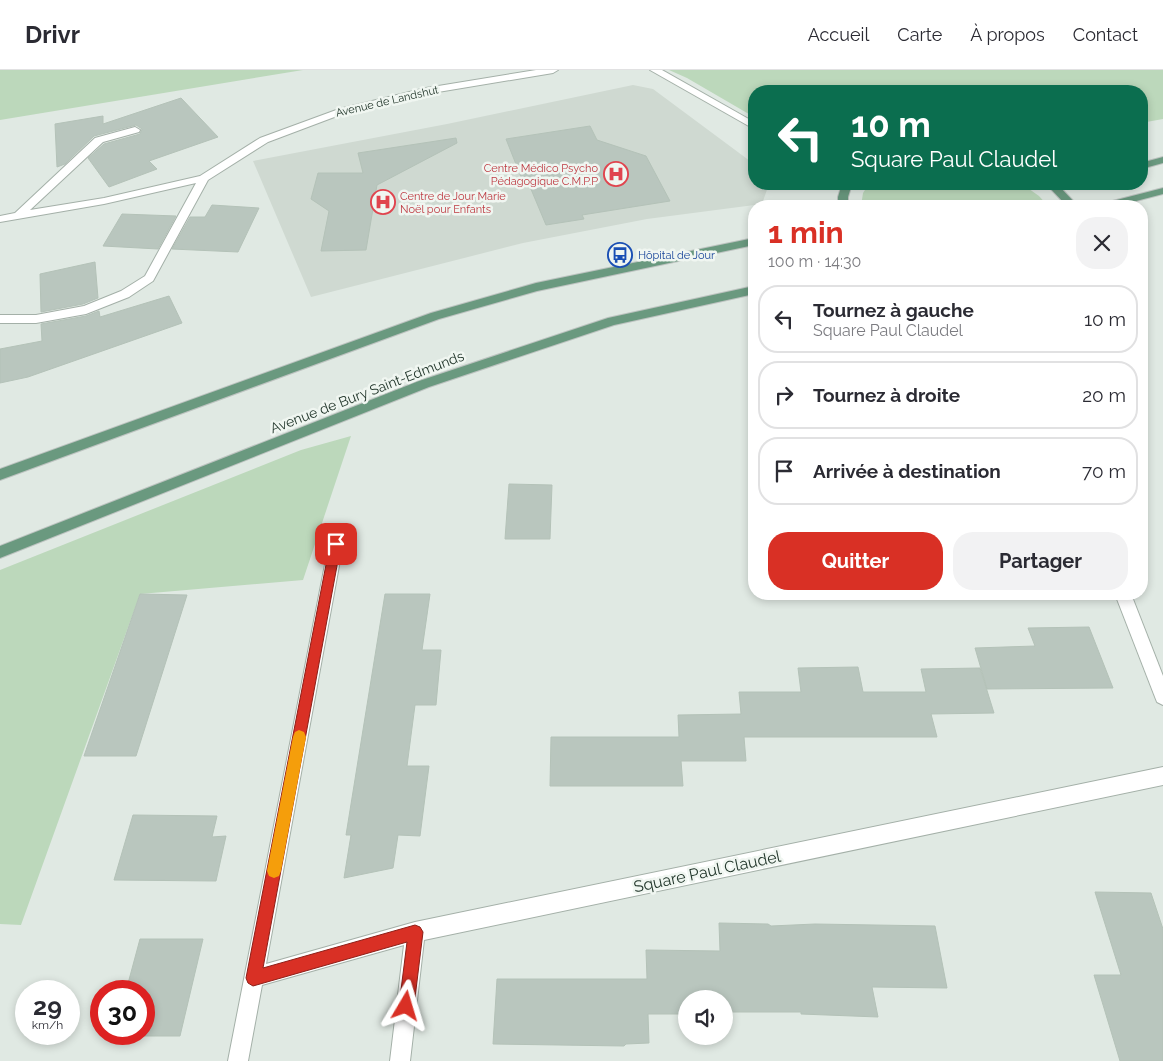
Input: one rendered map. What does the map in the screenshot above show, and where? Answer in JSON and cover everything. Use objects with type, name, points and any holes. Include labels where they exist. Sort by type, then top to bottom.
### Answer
[{"type":"main road","points":[[1148,164],[1163,160]]},
{"type":"main road","points":[[1056,190],[1067,200]]},
{"type":"main road","points":[[1128,200],[1163,191]]},
{"type":"main road","points":[[0,474],[435,316],[536,287],[748,242]]},
{"type":"main road","name":"Avenue de Bury Saint-Edmunds","points":[[0,552],[212,470],[424,384],[612,321],[748,291]]},
{"type":"street","name":"Avenue de Landshut","points":[[0,219],[20,214],[104,201],[204,178],[264,140],[342,110],[426,91],[553,70]]},
{"type":"street","points":[[657,70],[748,123]]},
{"type":"street","points":[[20,214],[99,140],[135,130]]},
{"type":"street","points":[[0,319],[36,319],[86,310],[125,294],[149,278],[204,178]]},
{"type":"street","points":[[238,1061],[336,544]]},
{"type":"street","points":[[1125,600],[1163,697]]},
{"type":"street","name":"Square Paul Claudel","points":[[253,978],[415,932],[1163,776]]},
{"type":"street","points":[[400,1061],[415,932]]},
{"type":"shaded area","points":[[633,85],[653,89],[748,160],[748,190],[767,190],[763,200],[748,200],[748,206],[647,219],[523,243],[311,297],[253,161],[447,124]]},
{"type":"green space","points":[[0,70],[303,70],[0,120]]},
{"type":"green space","points":[[669,70],[1163,70],[1163,119],[1148,122],[1148,85],[748,85],[748,114],[687,78]]},
{"type":"green space","points":[[865,190],[1030,190],[1043,200],[862,200]]},
{"type":"green space","points":[[351,436],[303,580],[140,594],[21,925],[0,924],[0,570],[301,450]]},
{"type":"building","points":[[181,98],[218,137],[149,161],[157,169],[109,187],[88,158],[104,144],[140,134],[142,129],[136,125],[94,136],[65,164],[57,167],[55,124],[103,116],[103,124]]},
{"type":"building","points":[[590,126],[597,140],[646,156],[670,201],[582,215],[584,219],[546,225],[528,182],[523,182],[506,139]]},
{"type":"building","points":[[456,138],[457,143],[377,185],[366,250],[321,251],[329,211],[311,199],[318,173],[363,173],[358,153]]},
{"type":"building","points":[[212,205],[259,208],[238,252],[172,249],[190,217],[205,217]]},
{"type":"building","points":[[122,214],[176,216],[158,249],[103,246]]},
{"type":"building","points":[[95,262],[98,298],[83,304],[41,312],[40,274]]},
{"type":"building","points":[[169,296],[182,323],[28,377],[0,383],[0,349],[42,341],[41,324],[86,316],[99,311],[100,317]]},
{"type":"building","points":[[509,484],[552,485],[550,539],[505,539]]},
{"type":"building","points":[[140,594],[187,595],[136,756],[84,756]]},
{"type":"building","points":[[385,594],[430,594],[422,650],[441,650],[436,705],[415,705],[407,766],[429,766],[420,836],[398,835],[393,868],[344,878],[351,835],[346,835]]},
{"type":"building","points":[[1089,627],[1113,688],[987,689],[975,648],[1035,646],[1028,628]]},
{"type":"building","points":[[858,667],[863,692],[926,692],[921,669],[980,668],[994,713],[931,714],[937,737],[744,737],[746,761],[681,761],[683,786],[550,786],[551,737],[679,737],[678,715],[741,714],[739,692],[801,692],[798,668]]},
{"type":"building","points":[[133,815],[217,816],[212,837],[226,836],[216,881],[114,880]]},
{"type":"building","points":[[1095,892],[1151,893],[1163,929],[1163,1061],[1120,1061],[1094,975],[1121,975]]},
{"type":"building","points":[[719,923],[768,924],[771,926],[815,924],[935,926],[947,988],[872,987],[878,1017],[801,1014],[801,1012],[733,1012],[733,990],[678,990],[678,1014],[648,1014],[649,1043],[626,1044],[624,1046],[493,1044],[497,979],[647,979],[646,950],[720,951]]},
{"type":"building","points":[[140,939],[203,939],[180,1036],[155,1036],[155,980],[129,980]]},
{"type":"slow traffic","points":[[274,871],[299,737]]},
{"type":"place","name":"Centre Médico Psycho Pédagogique C.M.P.P","points":[[616,174]]},
{"type":"place","name":"Centre de Jour Marie Noël pour Enfants","points":[[383,202]]},
{"type":"place","name":"Hôpital de Jour","points":[[620,255]]},
{"type":"route","points":[[336,544],[253,978],[415,932],[406,1006]]}]
